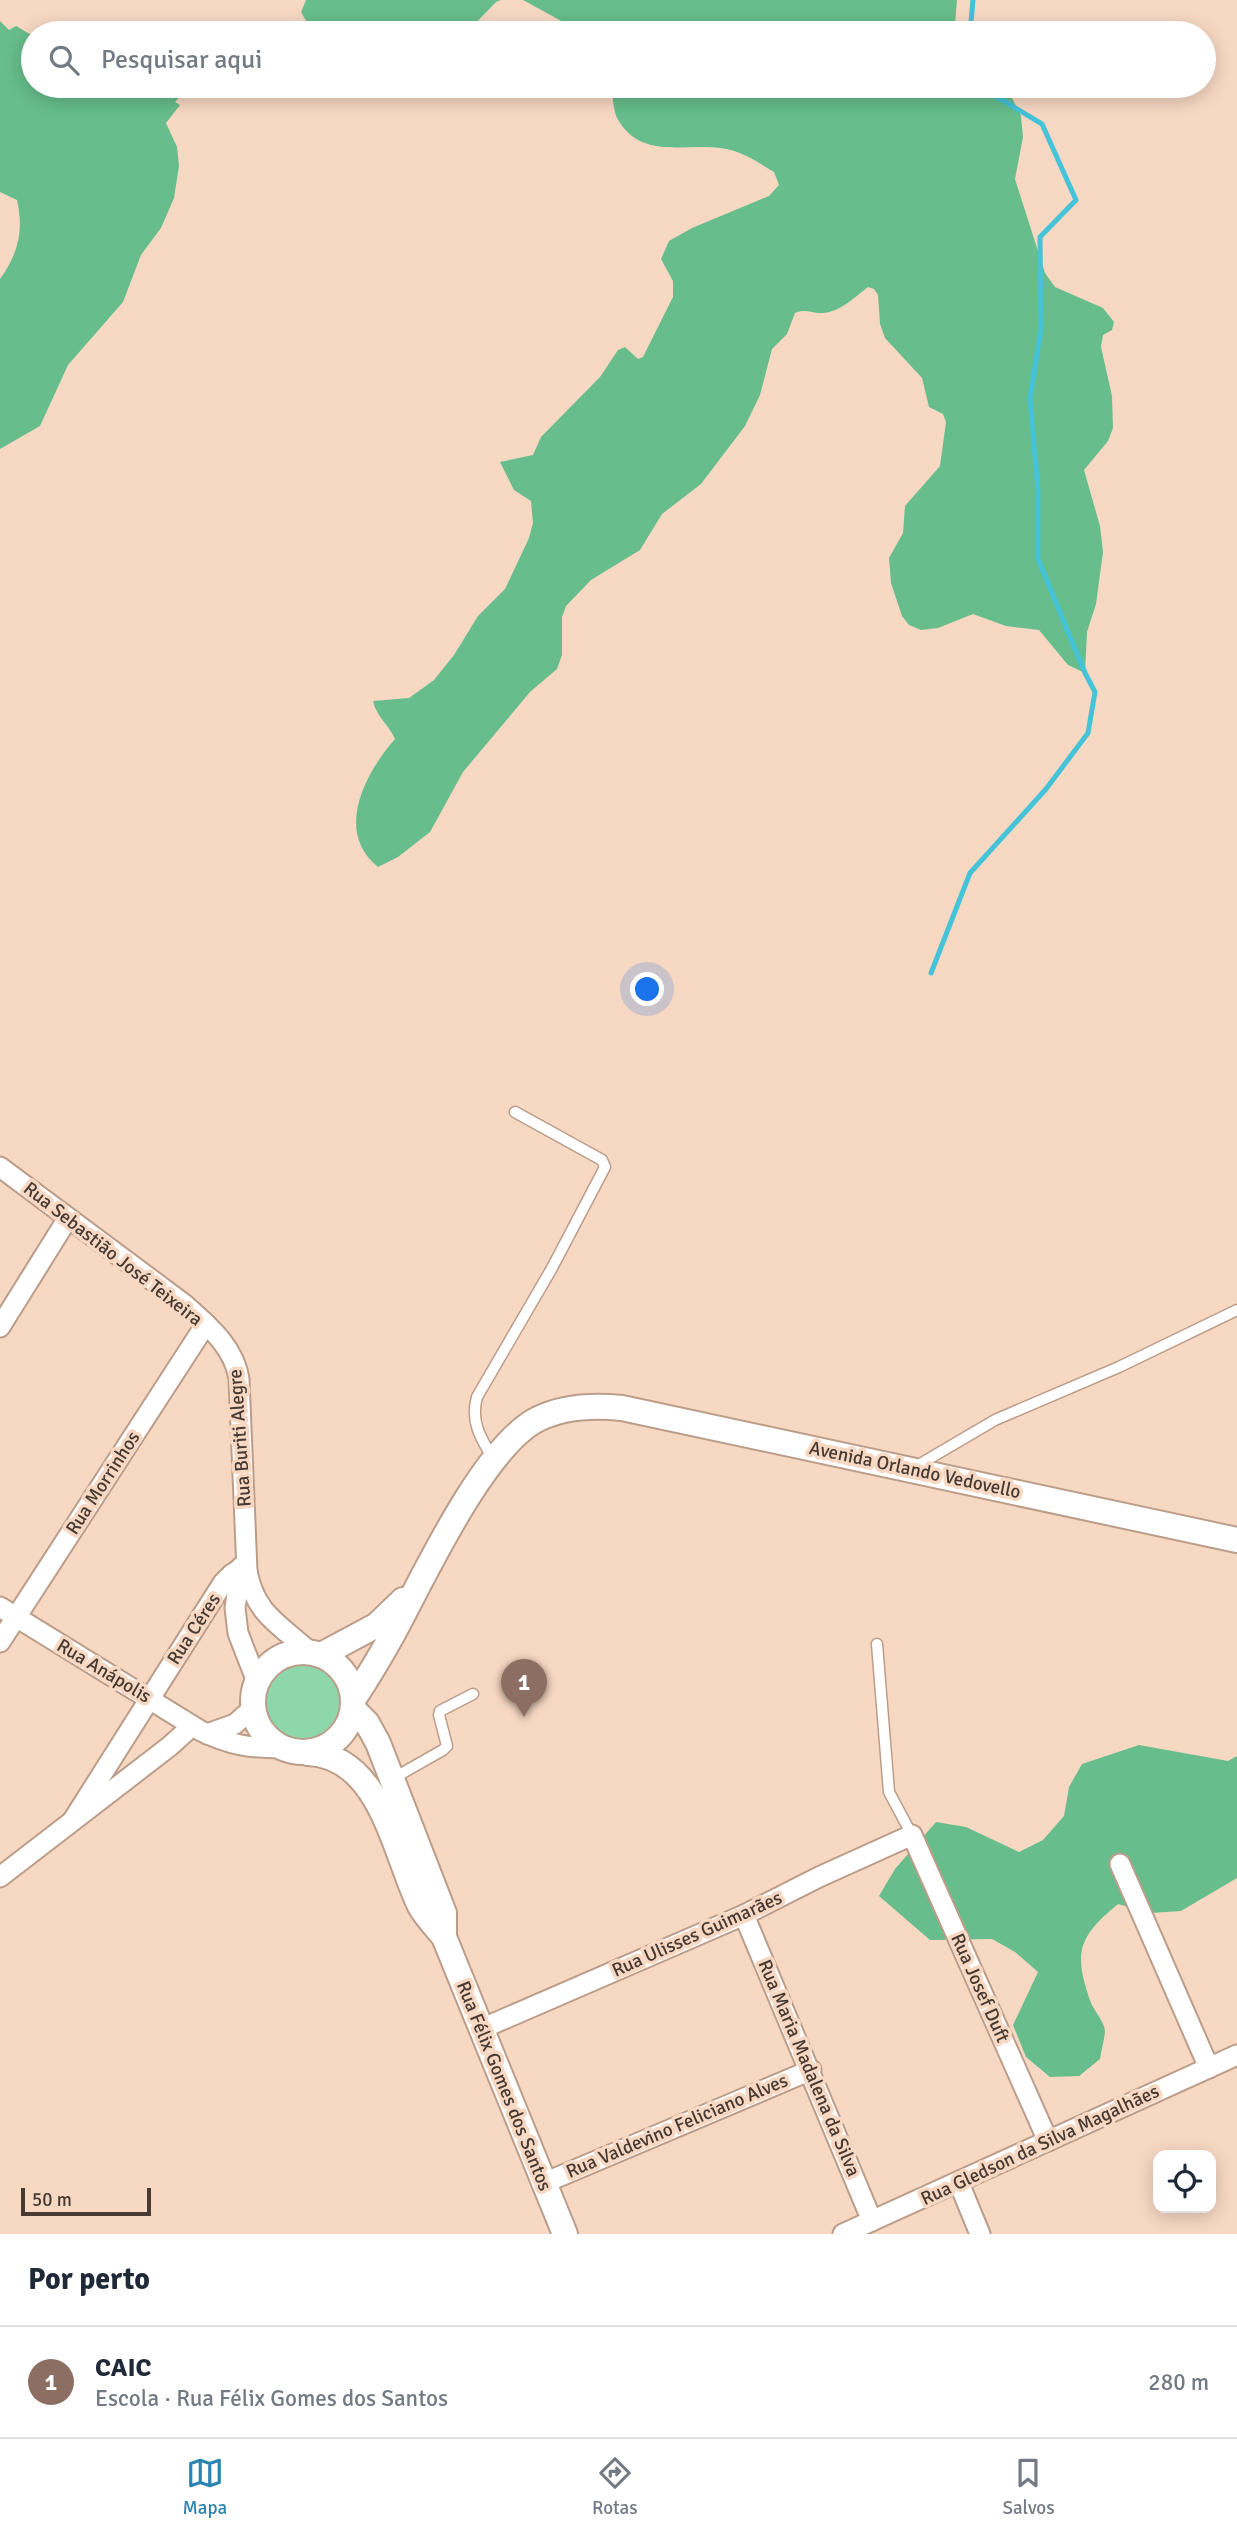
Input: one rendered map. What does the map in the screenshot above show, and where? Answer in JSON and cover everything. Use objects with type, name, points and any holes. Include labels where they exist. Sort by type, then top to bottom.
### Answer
[{"type":"street","name":"Rua Sebastião José Teixeira","points":[[0,1167],[184,1304],[224,1344]]},
{"type":"street","points":[[0,1327],[68,1218]]},
{"type":"street","name":"Rua Morrinhos","points":[[0,1642],[8,1612],[206,1325]]},
{"type":"street","name":"Rua Buriti Alegre","points":[[224,1344],[237,1366],[239,1378],[247,1535],[244,1570],[234,1608],[238,1633],[257,1682]]},
{"type":"street","name":"Avenida Orlando Vedovello","points":[[494,1460],[524,1427],[538,1419],[591,1405],[635,1411],[1237,1540]]},
{"type":"street","points":[[416,1587],[377,1625],[316,1654],[285,1655],[264,1671],[257,1682],[253,1708],[262,1731],[281,1748],[307,1752],[324,1748],[338,1739],[348,1725],[353,1704],[416,1587],[472,1491],[494,1460]]},
{"type":"street","name":"Rua Buriti Alegre","points":[[244,1570],[259,1606],[271,1620],[316,1654]]},
{"type":"street","name":"Rua Céres","points":[[73,1820],[223,1583],[232,1574],[244,1570]]},
{"type":"street","name":"Rua Anápolis","points":[[8,1612],[200,1730],[244,1747],[281,1748]]},
{"type":"street","points":[[316,1654],[334,1662],[344,1673],[351,1685],[353,1704]]},
{"type":"street","name":"Rua Félix Gomes dos Santos","points":[[353,1704],[367,1723],[392,1779],[443,1913],[443,1937]]},
{"type":"street","points":[[0,1877],[170,1746],[200,1730],[235,1724],[253,1708]]},
{"type":"street","name":"Rua Félix Gomes dos Santos","points":[[307,1752],[322,1753],[335,1759],[357,1774],[372,1791],[422,1909],[443,1937],[565,2234]]},
{"type":"street","name":"Rua Ulisses Guimarães","points":[[481,2029],[744,1914],[912,1835]]},
{"type":"street","name":"Rua Josef Duft","points":[[912,1835],[1048,2141]]},
{"type":"street","points":[[1120,1864],[1209,2067]]},
{"type":"street","name":"Rua Maria Madalena da Silva","points":[[744,1914],[872,2221]]},
{"type":"street","name":"Rua Gledson da Silva Magalhães","points":[[842,2234],[1237,2055]]},
{"type":"street","name":"Rua Valdevino Feliciano Alves","points":[[544,2183],[811,2070]]},
{"type":"street","points":[[959,2183],[980,2234]]},
{"type":"lane","points":[[494,1460],[475,1425],[473,1411],[477,1397],[552,1268],[605,1167],[603,1160],[515,1112]]},
{"type":"lane","points":[[911,1469],[995,1420],[1119,1367],[1237,1310]]},
{"type":"lane","points":[[877,1644],[888,1792],[912,1835]]},
{"type":"lane","points":[[392,1779],[447,1746],[440,1711],[473,1693]]},
{"type":"green space","points":[[306,0],[501,0],[478,21],[306,21],[301,12]]},
{"type":"green space","points":[[523,0],[957,0],[955,21],[561,21]]},
{"type":"green space","points":[[0,21],[9,30],[16,26],[21,29],[21,98],[178,98],[175,102],[180,105],[166,123],[177,147],[179,166],[174,198],[161,228],[141,255],[123,302],[68,365],[40,426],[0,449],[0,279],[15,251],[20,222],[17,200],[0,192]]},
{"type":"green space","points":[[613,98],[1012,98],[1021,116],[1023,137],[1015,179],[1045,273],[1055,287],[1103,308],[1114,322],[1112,330],[1103,335],[1101,347],[1112,396],[1113,428],[1108,441],[1084,470],[1100,526],[1103,552],[1096,604],[1087,632],[1085,673],[1068,665],[1039,630],[1006,626],[973,614],[938,628],[921,630],[909,625],[902,616],[891,583],[889,558],[903,533],[905,506],[940,466],[946,422],[943,414],[929,407],[922,378],[885,338],[880,324],[878,295],[874,289],[868,287],[835,310],[795,313],[787,334],[772,349],[760,395],[745,426],[701,484],[662,514],[640,550],[591,580],[566,606],[562,617],[562,655],[557,669],[530,692],[463,772],[430,832],[398,857],[378,867],[365,853],[358,837],[356,820],[365,785],[395,739],[373,701],[409,698],[434,680],[454,655],[478,616],[505,589],[529,538],[533,523],[531,501],[514,490],[500,462],[533,455],[541,437],[600,377],[618,350],[625,347],[638,359],[643,357],[673,297],[673,281],[661,259],[669,241],[692,228],[769,196],[779,185],[774,172],[735,151],[706,147],[663,147],[638,140],[617,118]]},
{"type":"green space","points":[[303,1659],[319,1663],[333,1672],[342,1686],[346,1702],[342,1718],[333,1732],[319,1741],[303,1745],[287,1741],[273,1732],[264,1718],[260,1702],[264,1686],[273,1672],[287,1663]]},
{"type":"green space","points":[[1139,1745],[1228,1761],[1237,1756],[1237,1878],[1181,1911],[1151,1913],[1118,1904],[1094,1926],[1087,1937],[1081,1958],[1085,1986],[1105,2029],[1100,2059],[1079,2076],[1050,2077],[1026,2057],[1013,2025],[1038,1972],[1015,1952],[992,1939],[930,1940],[879,1896],[895,1869],[936,1822],[966,1827],[1019,1852],[1043,1840],[1064,1816],[1069,1787],[1082,1764]]},
{"type":"waterway","points":[[971,21],[973,0]]},
{"type":"waterway","points":[[931,973],[970,873],[1046,789],[1088,733],[1095,692],[1038,559],[1038,491],[1030,398],[1041,329],[1040,237],[1076,200],[1042,124],[999,98]]},
{"type":"place","name":"CAIC","points":[[524,1717]]}]
